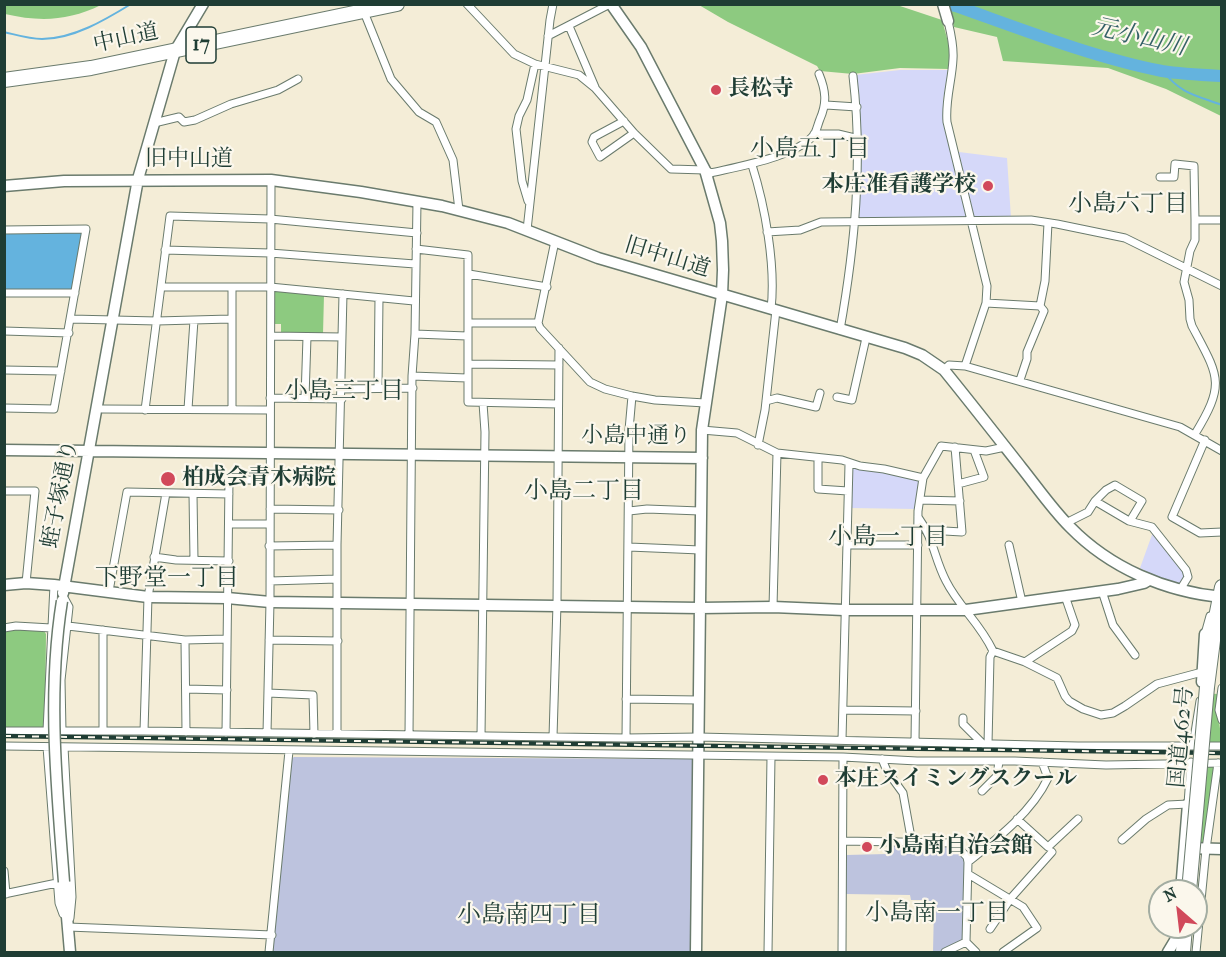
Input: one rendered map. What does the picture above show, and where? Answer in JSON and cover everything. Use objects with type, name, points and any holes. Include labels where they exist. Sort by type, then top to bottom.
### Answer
[{"type":"highway","name":"中山道","points":[[4,80],[91,68],[397,4]]},
{"type":"highway","name":"国道462号","points":[[1197,879],[1215,688],[1216,617],[1221,594]]},
{"type":"highway","name":"国道462号","points":[[1191,879],[1221,644]]},
{"type":"street","name":"蛭子塚通り","points":[[70,952],[60,882],[54,722],[55,659],[60,592],[90,451],[111,319],[138,179],[175,51],[203,4]]},
{"type":"street","points":[[467,4],[514,54],[535,64],[579,75],[595,88],[634,133],[671,169],[711,172],[752,165],[798,147],[814,134],[826,105],[824,87],[819,74]]},
{"type":"street","points":[[527,230],[553,4]]},
{"type":"street","points":[[548,36],[611,4]]},
{"type":"street","name":"小島中通り","points":[[4,450],[702,458],[705,404],[722,295],[720,223],[705,170],[641,47],[611,4]]},
{"type":"street","points":[[943,4],[952,40],[953,57],[946,107],[947,122],[987,286],[986,303],[965,366]]},
{"type":"street","points":[[364,12],[391,79],[419,112],[436,122],[453,160],[459,210]]},
{"type":"street","points":[[569,26],[595,88]]},
{"type":"street","points":[[530,206],[522,181],[516,129],[519,116],[527,100],[535,64]]},
{"type":"street","points":[[840,330],[852,267],[855,221],[859,139],[853,76]]},
{"type":"street","points":[[154,123],[179,117],[184,122],[195,120],[231,104],[278,90],[298,79]]},
{"type":"street","points":[[826,105],[857,107]]},
{"type":"street","points":[[624,121],[594,137],[592,142],[600,157],[634,133]]},
{"type":"street","points":[[814,134],[838,134],[859,139]]},
{"type":"street","points":[[1160,177],[1174,177],[1175,164],[1194,166],[1195,240],[1190,251],[1184,282],[1189,300],[1190,319],[1217,373],[1218,388],[1215,403],[1195,434]]},
{"type":"street","points":[[752,165],[767,232],[773,289],[766,401],[758,445]]},
{"type":"street","name":"旧中山道","points":[[4,186],[64,181],[138,179],[271,180],[417,202],[459,210],[527,230],[598,258],[922,355],[944,370],[1066,523],[1100,551],[1149,580],[1180,590],[1221,594]]},
{"type":"street","points":[[267,733],[270,602],[271,180]]},
{"type":"street","points":[[409,735],[412,376],[417,202]]},
{"type":"street","points":[[145,410],[170,216],[270,219],[417,233]]},
{"type":"street","points":[[767,232],[800,230],[821,222],[1031,220],[1125,238],[1221,286]]},
{"type":"street","points":[[1196,220],[1221,220]]},
{"type":"street","points":[[1040,306],[1045,281],[1048,223]]},
{"type":"street","points":[[4,230],[86,229],[54,409],[4,408]]},
{"type":"street","points":[[555,241],[538,323],[540,328],[591,382],[605,389],[632,396],[705,404]]},
{"type":"street","points":[[416,249],[468,255],[468,402],[558,404]]},
{"type":"street","points":[[165,250],[270,253],[415,264]]},
{"type":"street","points":[[469,274],[547,288]]},
{"type":"street","points":[[161,287],[270,287],[414,301]]},
{"type":"street","points":[[232,287],[232,410]]},
{"type":"street","points":[[4,293],[75,293]]},
{"type":"street","points":[[337,734],[337,545],[343,294]]},
{"type":"street","points":[[378,388],[379,298]]},
{"type":"street","points":[[986,303],[1040,306],[1044,311],[1027,352],[1020,380]]},
{"type":"street","points":[[71,319],[157,321],[231,319]]},
{"type":"street","points":[[188,409],[194,320]]},
{"type":"street","points":[[469,323],[538,323]]},
{"type":"street","points":[[4,331],[69,333]]},
{"type":"street","points":[[415,334],[467,336]]},
{"type":"street","points":[[270,336],[342,337]]},
{"type":"street","points":[[305,398],[307,337]]},
{"type":"street","points":[[837,397],[852,400],[866,338]]},
{"type":"street","points":[[553,737],[557,606],[559,348]]},
{"type":"street","points":[[468,364],[559,365]]},
{"type":"street","points":[[944,370],[949,365],[965,366],[1154,419],[1195,434],[1221,451]]},
{"type":"street","points":[[4,370],[61,370]]},
{"type":"street","points":[[412,376],[467,378]]},
{"type":"street","points":[[342,389],[412,388]]},
{"type":"street","points":[[766,401],[777,398],[816,407],[820,393]]},
{"type":"street","points":[[626,738],[628,457],[632,396]]},
{"type":"street","points":[[270,398],[342,399]]},
{"type":"street","points":[[481,736],[483,403]]},
{"type":"street","points":[[102,409],[270,410]]},
{"type":"street","points":[[702,430],[736,433],[777,453],[842,460],[849,464],[923,478]]},
{"type":"street","points":[[1205,440],[1172,517],[1200,533],[1221,532]]},
{"type":"street","points":[[915,742],[918,518],[923,478],[941,446],[986,451],[1005,447]]},
{"type":"street","points":[[927,530],[962,532],[955,447]]},
{"type":"street","points":[[958,484],[984,477],[974,450]]},
{"type":"street","points":[[773,607],[777,453]]},
{"type":"street","points":[[696,952],[702,458]]},
{"type":"street","points":[[818,459],[818,489],[848,491]]},
{"type":"street","points":[[842,740],[849,464]]},
{"type":"street","points":[[226,733],[229,480],[270,480]]},
{"type":"street","points":[[1066,523],[1088,512],[1095,501],[1115,485],[1142,501],[1130,521]]},
{"type":"street","points":[[4,492],[36,491],[26,583]]},
{"type":"street","points":[[109,591],[127,492],[229,494]]},
{"type":"street","points":[[144,731],[148,597],[166,493]]},
{"type":"street","points":[[193,494],[194,560]]},
{"type":"street","points":[[920,500],[960,501]]},
{"type":"street","points":[[1095,501],[1130,521],[1152,527],[1186,570],[1188,577],[1180,590]]},
{"type":"street","points":[[270,509],[339,510]]},
{"type":"street","points":[[629,511],[647,509],[700,511]]},
{"type":"street","points":[[918,518],[927,530],[934,546],[946,583],[982,630],[993,651],[1025,662],[1057,678],[1065,696],[1083,709],[1101,715],[1113,713],[1157,684],[1202,672]]},
{"type":"street","points":[[229,524],[270,524]]},
{"type":"street","points":[[1009,544],[1022,602]]},
{"type":"street","points":[[270,546],[337,545]]},
{"type":"street","points":[[847,545],[918,545]]},
{"type":"street","points":[[628,547],[700,550]]},
{"type":"street","points":[[154,557],[229,561]]},
{"type":"street","points":[[270,581],[337,579]]},
{"type":"street","points":[[4,585],[26,583],[60,592],[109,591],[148,597],[227,598],[270,602],[966,610],[1102,591],[1149,580]]},
{"type":"street","points":[[1102,591],[1113,625],[1135,655]]},
{"type":"street","points":[[60,592],[69,607],[61,680],[62,731]]},
{"type":"street","points":[[47,732],[51,628],[60,592]]},
{"type":"street","points":[[1025,662],[1072,630],[1075,625],[1065,596]]},
{"type":"street","points":[[1193,745],[1200,701],[1205,634],[1210,616],[1216,617]]},
{"type":"street","points":[[4,628],[16,626],[51,628]]},
{"type":"street","points":[[68,626],[147,636],[227,639]]},
{"type":"street","points":[[103,630],[103,731]]},
{"type":"street","points":[[185,639],[186,732]]},
{"type":"street","points":[[269,640],[338,641]]},
{"type":"street","points":[[985,744],[990,657],[993,651]]},
{"type":"street","points":[[1215,688],[1221,720]]},
{"type":"street","points":[[186,689],[227,690]]},
{"type":"street","points":[[268,693],[313,694],[314,734]]},
{"type":"street","points":[[626,699],[699,700]]},
{"type":"street","points":[[843,710],[916,711]]},
{"type":"street","points":[[963,718],[963,724],[985,744]]},
{"type":"street","points":[[4,731],[699,737],[985,744],[1221,746]]},
{"type":"street","points":[[4,746],[843,757],[1106,765],[1220,763],[1206,849],[1196,952]]},
{"type":"street","points":[[4,871],[5,894],[60,882],[47,747]]},
{"type":"street","points":[[64,747],[72,897],[68,927],[272,935]]},
{"type":"street","points":[[269,952],[289,751]]},
{"type":"street","points":[[768,952],[771,757]]},
{"type":"street","points":[[842,952],[843,757]]},
{"type":"street","points":[[882,759],[887,771],[903,793],[912,843]]},
{"type":"street","points":[[982,791],[998,776],[999,761]]},
{"type":"street","points":[[968,862],[1017,819],[1041,792],[1048,778],[1042,762]]},
{"type":"street","points":[[1182,879],[1191,762]]},
{"type":"street","points":[[1122,840],[1146,819],[1168,805],[1188,804]]},
{"type":"street","points":[[1017,819],[1048,847],[1078,819]]},
{"type":"street","points":[[843,842],[954,843],[967,857],[966,942],[976,952]]},
{"type":"street","points":[[1184,848],[1221,849]]},
{"type":"street","points":[[990,929],[1011,898],[1052,852]]},
{"type":"street","points":[[968,874],[1023,907],[1036,928],[1003,952]]},
{"type":"street","points":[[1168,952],[1176,939]]},
{"type":"street","points":[[945,952],[966,942]]},
{"type":"shaded area","points":[[900,70],[948,70],[943,101],[944,124],[969,218],[859,219],[857,217],[861,143],[855,75]]},
{"type":"shaded area","name":"本庄准看護学校","points":[[959,152],[1007,158],[1011,218],[976,218],[973,215]]},
{"type":"shaded area","points":[[852,466],[921,479],[915,509],[850,508]]},
{"type":"shaded area","points":[[1153,532],[1185,574],[1181,585],[1140,568]]},
{"type":"shaded area","points":[[294,757],[696,759],[692,952],[272,952],[291,759]]},
{"type":"shaded area","points":[[953,845],[965,858],[963,939],[940,952],[933,952],[934,907],[926,906],[925,900],[911,900],[910,895],[846,894],[846,855],[887,854],[887,846]]},
{"type":"green space","points":[[5,4],[101,5],[65,17],[42,19],[5,14]]},
{"type":"green space","points":[[699,5],[897,5],[942,20],[950,49],[949,69],[900,68],[853,74],[820,71],[817,66]]},
{"type":"green space","points":[[948,5],[1221,5],[1221,116],[1166,89],[1108,68],[1003,61],[997,37],[954,27]]},
{"type":"green space","points":[[277,290],[324,295],[323,334],[281,334],[281,324],[274,324],[273,292]]},
{"type":"green space","points":[[16,628],[44,631],[46,634],[45,726],[40,728],[5,727],[5,630]]},
{"type":"green space","points":[[1203,693],[1218,694],[1221,743],[1196,743]]},
{"type":"green space","points":[[1194,765],[1216,766],[1205,844],[1188,843]]},
{"type":"water","points":[[5,232],[80,232],[83,234],[73,288],[68,292],[5,291]]},
{"type":"waterway","name":"元小山川","points":[[4,32],[37,39],[65,36],[100,22],[131,4]]},
{"type":"waterway","name":"元小山川","points":[[945,4],[1085,51],[1137,65],[1169,72],[1222,76]]},
{"type":"waterway","points":[[1163,71],[1182,89],[1222,105]]},
{"type":"railway","points":[[4,736],[1222,753]]},
{"type":"place","name":"長松寺","points":[[716,90]]},
{"type":"place","name":"本庄准看護学校","points":[[988,186]]},
{"type":"place","name":"柏成会青木病院","points":[[168,479]]},
{"type":"place","name":"本庄スイミングスクール","points":[[823,780]]},
{"type":"place","name":"小島南自治会館","points":[[867,847]]},
{"type":"district","name":"小島五丁目","points":[[810,150]]},
{"type":"district","name":"小島六丁目","points":[[1128,205]]},
{"type":"district","name":"小島三丁目","points":[[344,392]]},
{"type":"district","name":"小島二丁目","points":[[584,492]]},
{"type":"district","name":"小島一丁目","points":[[888,538]]},
{"type":"district","name":"下野堂一丁目","points":[[167,579]]},
{"type":"district","name":"小島南一丁目","points":[[937,914]]},
{"type":"district","name":"小島南四丁目","points":[[529,916]]}]
